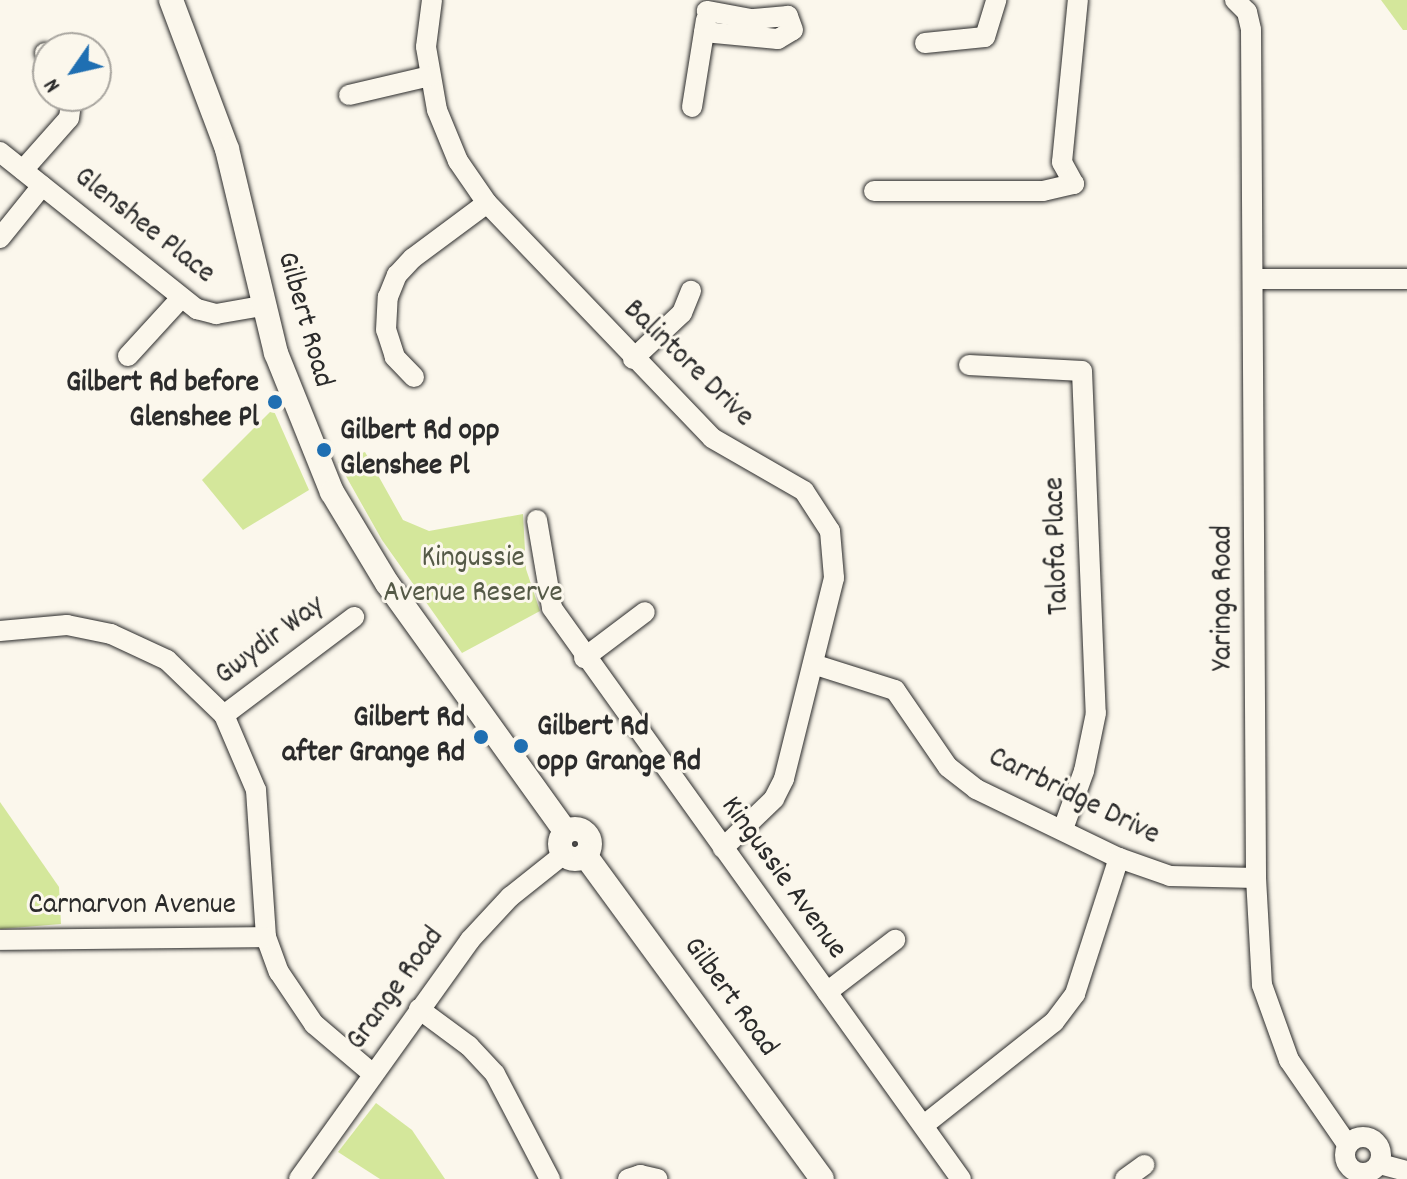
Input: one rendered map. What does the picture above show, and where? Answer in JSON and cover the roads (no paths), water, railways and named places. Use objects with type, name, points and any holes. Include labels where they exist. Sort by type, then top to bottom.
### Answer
[{"type":"main road","name":"Gilbert Road","points":[[171,0],[227,149],[262,306],[309,446],[345,517],[571,847],[822,1179]]},
{"type":"street","name":"Balintore Drive","points":[[432,0],[426,47],[430,76],[446,135],[487,203],[633,359],[712,438],[786,479],[821,511],[835,553],[816,665],[774,799],[723,848]]},
{"type":"street","points":[[925,43],[985,37],[992,28],[996,0]]},
{"type":"street","points":[[874,191],[1043,191],[1074,184],[1062,162],[1078,0]]},
{"type":"street","name":"Yaringa Road","points":[[1235,0],[1247,12],[1251,30],[1256,878],[1262,985],[1289,1060],[1347,1144]]},
{"type":"street","points":[[692,107],[706,5],[751,19],[788,16],[793,30],[778,39],[704,32]]},
{"type":"street","points":[[349,95],[430,76]]},
{"type":"street","points":[[23,170],[69,118],[70,112]]},
{"type":"street","name":"Glenshee Place","points":[[0,152],[181,298],[216,314],[262,306]]},
{"type":"street","points":[[0,238],[42,186]]},
{"type":"street","points":[[414,377],[395,357],[386,330],[388,297],[397,275],[413,258],[487,203]]},
{"type":"street","points":[[1253,279],[1407,279]]},
{"type":"street","points":[[633,359],[682,313],[691,291]]},
{"type":"street","points":[[128,356],[181,298]]},
{"type":"street","name":"Talofa Place","points":[[969,365],[1082,371],[1096,713],[1084,771],[1063,829]]},
{"type":"street","name":"Kingussie Avenue","points":[[537,520],[546,592],[584,658],[961,1179]]},
{"type":"street","points":[[584,658],[645,612]]},
{"type":"street","name":"Gwydir Way","points":[[224,715],[354,617]]},
{"type":"street","points":[[0,631],[67,625],[111,634],[167,660],[224,715],[256,790],[266,937],[297,1005],[331,1042],[373,1074]]},
{"type":"street","name":"Carrbridge Drive","points":[[816,665],[895,690],[948,767],[976,789],[1119,858],[1170,876],[1256,878]]},
{"type":"street","name":"Grange Road","points":[[299,1179],[419,1009],[510,897],[571,847]]},
{"type":"street","points":[[924,1125],[1061,1013],[1075,994],[1119,858]]},
{"type":"street","name":"Carnarvon Avenue","points":[[0,940],[266,937]]},
{"type":"street","points":[[827,992],[895,940]]},
{"type":"street","points":[[419,1009],[469,1046],[495,1074],[550,1179]]},
{"type":"street","points":[[1366,1136],[1379,1144],[1380,1164],[1373,1171],[1352,1176],[1347,1166],[1347,1144],[1366,1136]]},
{"type":"street","points":[[1380,1164],[1407,1171]]},
{"type":"street","points":[[1125,1179],[1144,1165]]},
{"type":"street","points":[[628,1179],[640,1175],[658,1179]]},
{"type":"place","name":"Gilbert Rd before Glenshee Pl","points":[[275,402]]},
{"type":"place","name":"Gilbert Rd opp Glenshee Pl","points":[[324,450]]},
{"type":"place","name":"Gilbert Rd after Grange Rd","points":[[481,737]]},
{"type":"place","name":"Gilbert Rd opp Grange Rd","points":[[521,746]]},
{"type":"park label","name":"Kingussie Avenue Reserve","points":[[473,577]]}]
